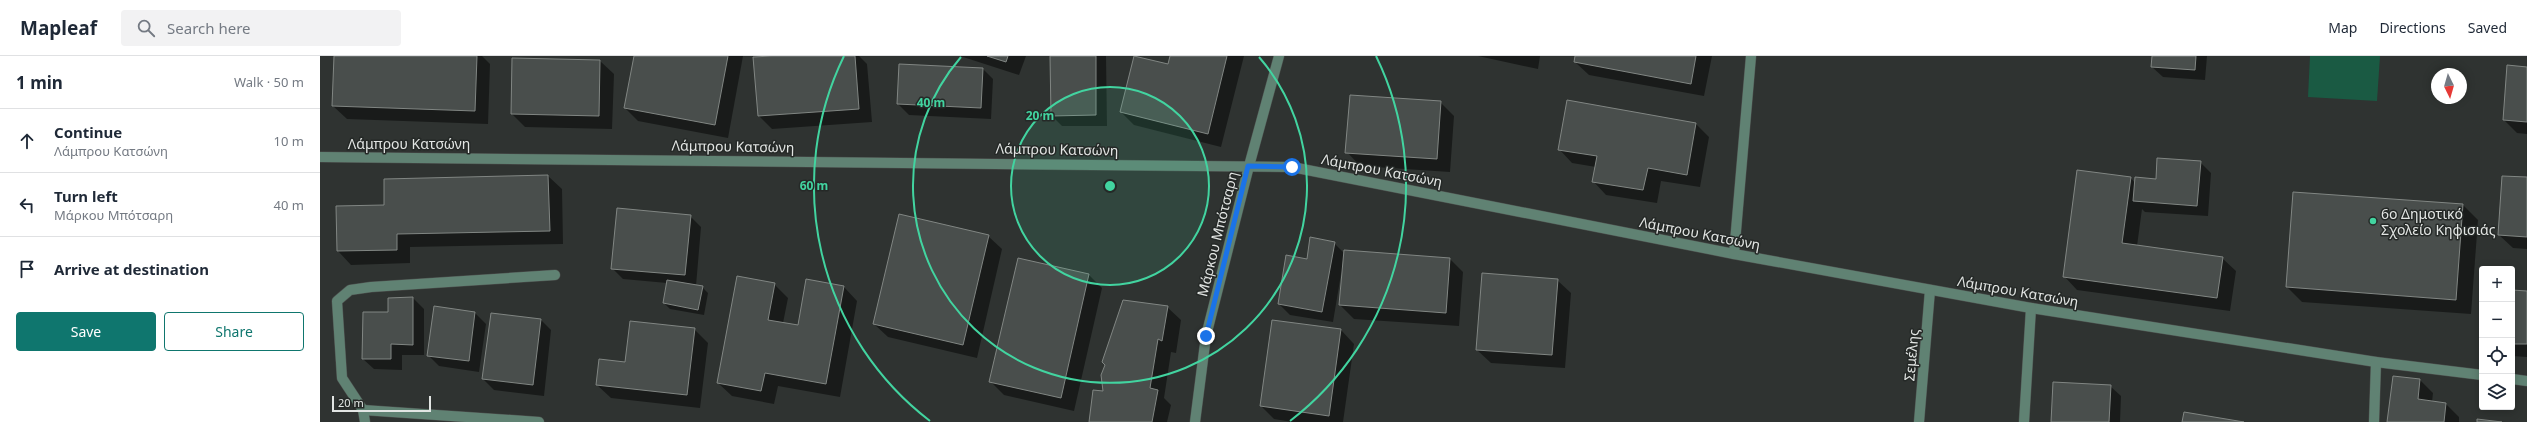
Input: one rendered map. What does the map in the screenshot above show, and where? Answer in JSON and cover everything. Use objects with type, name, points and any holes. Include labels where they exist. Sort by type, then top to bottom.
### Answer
[{"type":"street","name":"Μάρκου Μπότσαρη","points":[[1195,422],[1206,336],[1248,166],[1279,56]]},
{"type":"street","points":[[1734,254],[1751,56]]},
{"type":"street","name":"Λάμπρου Κατσώνη","points":[[320,157],[1292,167],[1734,254],[2031,308],[2376,362],[2479,375]]},
{"type":"street","points":[[365,422],[363,410],[342,378],[337,301],[350,290],[371,287],[555,275]]},
{"type":"street","name":"Σεμέλης","points":[[1919,422],[1930,290]]},
{"type":"street","points":[[2024,422],[2031,308]]},
{"type":"street","points":[[2374,422],[2376,362]]},
{"type":"street","points":[[2515,379],[2527,381]]},
{"type":"street","points":[[363,410],[539,422]]},
{"type":"green space","points":[[2310,56],[2380,56],[2377,101],[2308,97]]},
{"type":"building","points":[[334,56],[477,56],[475,111],[332,106]]},
{"type":"building","points":[[634,56],[728,56],[715,125],[624,108]]},
{"type":"building","points":[[855,56],[859,109],[758,116],[753,57]]},
{"type":"building","points":[[987,56],[1008,56],[1006,62]]},
{"type":"building","points":[[1050,56],[1096,56],[1096,115],[1051,116]]},
{"type":"building","points":[[1134,56],[1168,64],[1170,56],[1227,56],[1208,134],[1120,112]]},
{"type":"building","points":[[1575,56],[1696,56],[1691,84],[1574,62]]},
{"type":"building","points":[[2152,56],[2196,56],[2195,70],[2151,67]]},
{"type":"building","points":[[512,58],[600,60],[599,116],[511,114]]},
{"type":"building","points":[[899,64],[983,68],[981,108],[897,104]]},
{"type":"building","points":[[2507,65],[2527,67],[2527,122],[2503,120]]},
{"type":"building","points":[[1350,95],[1441,101],[1437,159],[1345,153]]},
{"type":"building","points":[[1567,100],[1696,123],[1687,175],[1648,168],[1643,190],[1592,182],[1597,156],[1558,150]]},
{"type":"building","points":[[2157,158],[2201,161],[2197,206],[2133,201],[2135,177],[2156,179]]},
{"type":"building","points":[[2077,170],[2131,177],[2122,243],[2223,257],[2217,298],[2063,277]]},
{"type":"building","points":[[548,175],[550,231],[397,234],[397,250],[337,251],[336,206],[384,205],[384,179]]},
{"type":"building","points":[[2502,176],[2527,177],[2527,237],[2498,235]]},
{"type":"building","points":[[2293,192],[2463,204],[2456,300],[2286,287]]},
{"type":"building","points":[[617,208],[691,215],[685,275],[611,269]]},
{"type":"building","points":[[899,214],[989,235],[963,345],[873,324]]},
{"type":"building","points":[[1310,237],[1335,242],[1322,312],[1278,304],[1286,255],[1307,259]]},
{"type":"building","points":[[1344,250],[1450,258],[1446,313],[1339,305]]},
{"type":"building","points":[[1018,258],[1089,274],[1061,398],[989,382]]},
{"type":"building","points":[[1482,273],[1558,279],[1552,355],[1476,350]]},
{"type":"building","points":[[737,276],[775,283],[768,320],[798,325],[806,279],[844,286],[826,384],[765,373],[761,391],[717,383]]},
{"type":"building","points":[[667,280],[703,286],[698,310],[663,303]]},
{"type":"building","points":[[2515,290],[2527,291],[2527,344],[2515,344]]},
{"type":"building","points":[[413,297],[413,345],[391,344],[391,359],[362,359],[363,312],[388,312],[388,298]]},
{"type":"building","points":[[1123,300],[1168,306],[1162,341],[1158,339],[1150,388],[1158,390],[1152,422],[1089,422],[1093,390],[1103,391],[1101,375],[1105,365],[1102,362]]},
{"type":"building","points":[[434,306],[475,312],[469,361],[427,356]]},
{"type":"building","points":[[491,313],[541,319],[533,385],[482,379]]},
{"type":"building","points":[[1272,320],[1341,329],[1329,416],[1260,406]]},
{"type":"building","points":[[630,321],[695,328],[687,395],[596,385],[599,359],[625,362]]},
{"type":"building","points":[[2393,376],[2420,379],[2418,399],[2446,403],[2444,422],[2387,422]]},
{"type":"building","points":[[2053,382],[2111,385],[2109,422],[2051,422]]},
{"type":"building","points":[[2184,412],[2244,422],[2182,422]]},
{"type":"building","points":[[2477,419],[2502,422],[2477,422]]},
{"type":"place","name":"6ο Δημοτικό Σχολείο Κηφισιάς","points":[[2373,221]]},
{"type":"route","points":[[1206,336],[1248,166],[1292,167]]}]
